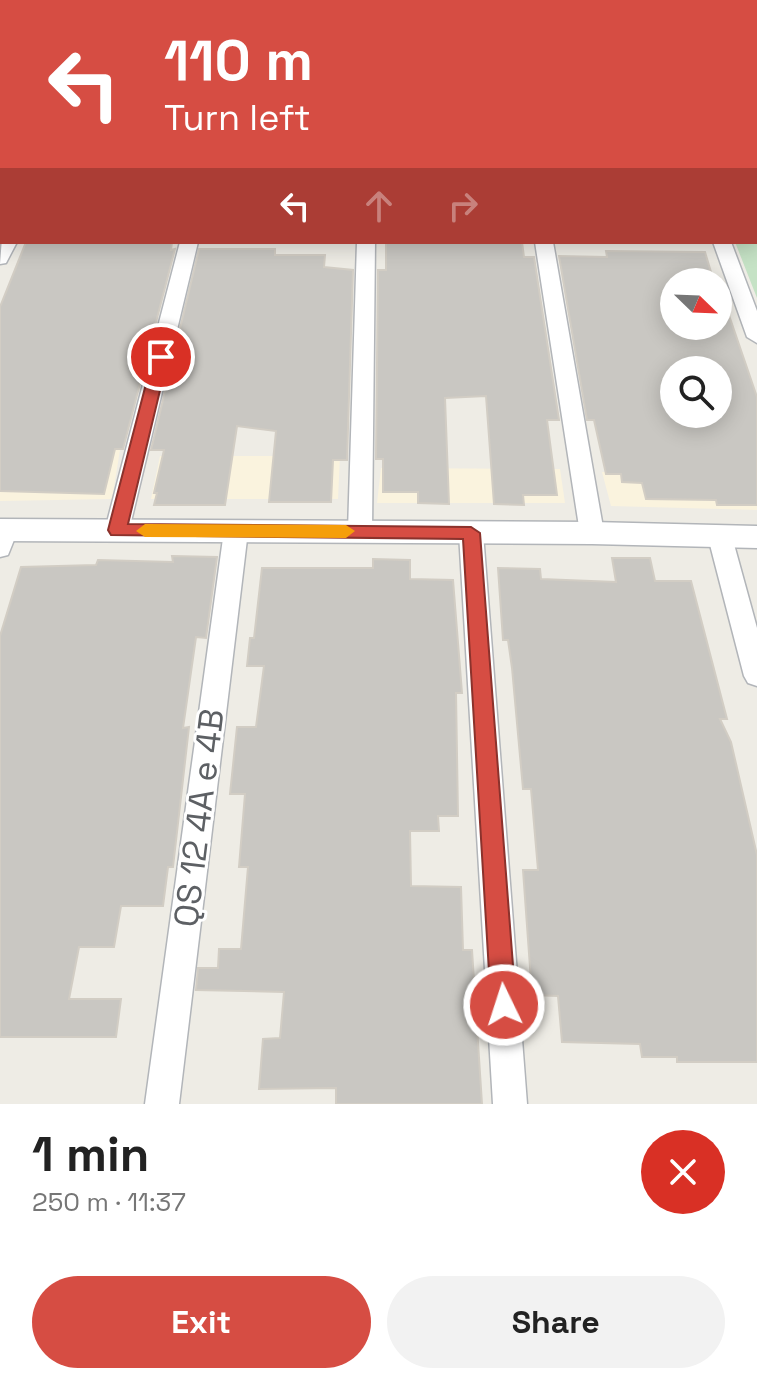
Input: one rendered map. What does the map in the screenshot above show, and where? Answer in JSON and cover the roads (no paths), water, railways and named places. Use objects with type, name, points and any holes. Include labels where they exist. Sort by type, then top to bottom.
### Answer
[{"type":"street","points":[[117,530],[188,244]]},
{"type":"street","points":[[360,531],[366,244]]},
{"type":"street","points":[[544,244],[592,533]]},
{"type":"street","points":[[723,244],[757,337]]},
{"type":"street","points":[[2,537],[117,530],[757,537]]},
{"type":"street","name":"QS 12 4A e 4B","points":[[162,1104],[236,531]]},
{"type":"street","points":[[471,533],[510,1104]]},
{"type":"street","points":[[720,537],[757,676]]}]
